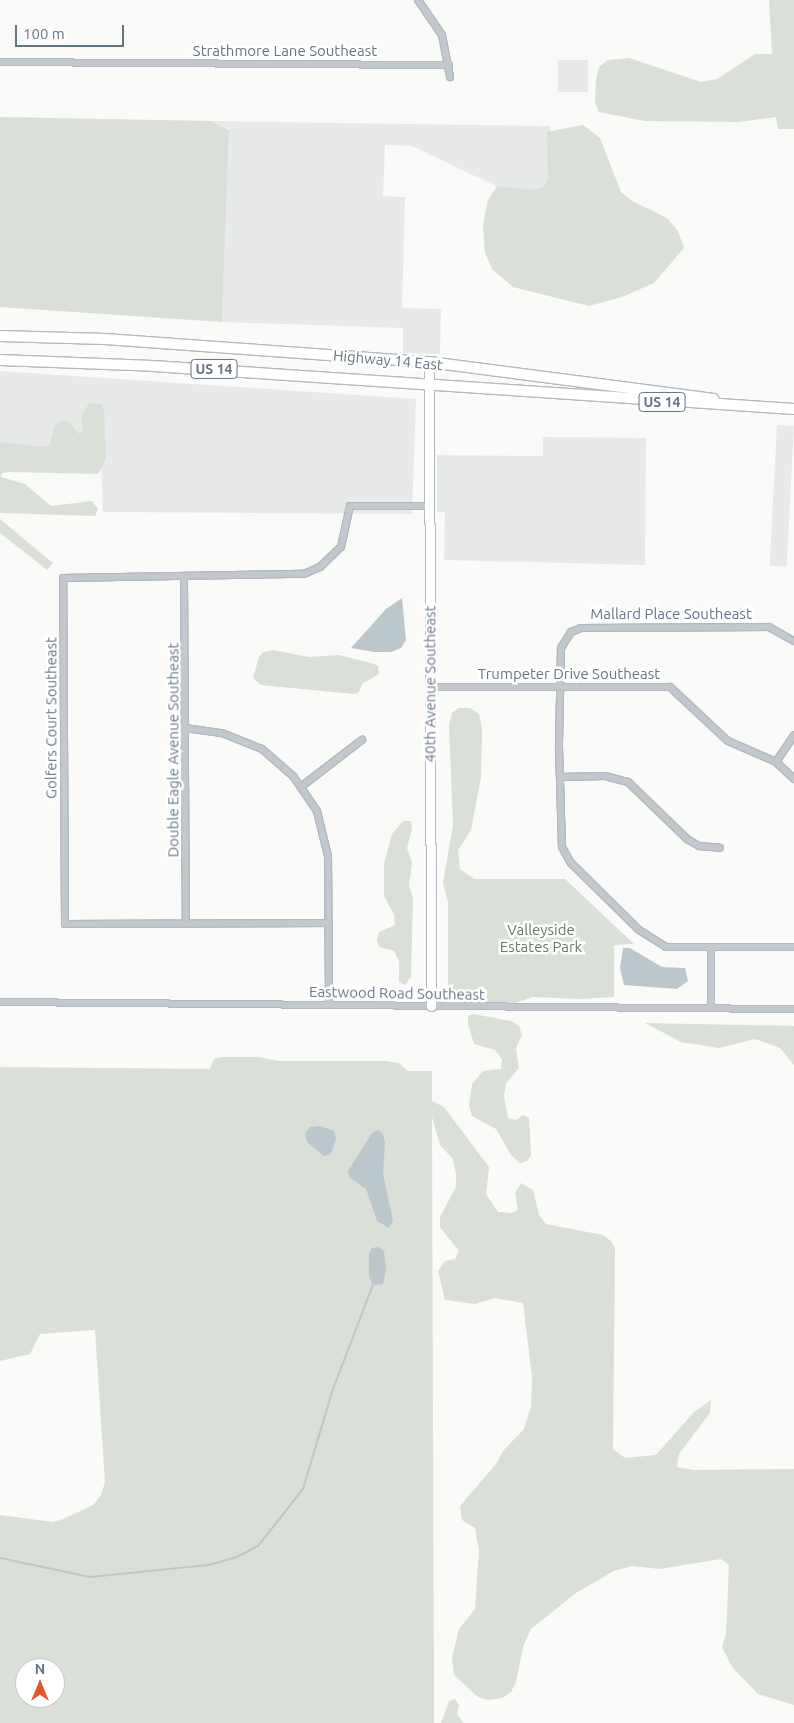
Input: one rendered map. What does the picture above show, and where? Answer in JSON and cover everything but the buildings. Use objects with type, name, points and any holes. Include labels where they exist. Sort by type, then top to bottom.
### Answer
[{"type":"main road","name":"Highway 14 East","points":[[0,336],[114,340],[429,362],[774,408]]},
{"type":"main road","name":"Highway 14 East","points":[[0,360],[153,366],[794,409]]},
{"type":"street","points":[[418,0],[442,35],[450,77]]},
{"type":"street","name":"Strathmore Lane Southeast","points":[[0,62],[449,65]]},
{"type":"street","name":"40th Avenue Southeast","points":[[429,362],[431,1006]]},
{"type":"street","name":"Golfers Court Southeast","points":[[329,923],[64,924],[64,578],[311,572],[328,562],[341,547],[350,506],[429,506]]},
{"type":"street","name":"Double Eagle Avenue Southeast","points":[[184,576],[186,923]]},
{"type":"street","name":"Mallard Place Southeast","points":[[711,947],[666,947],[655,943],[571,863],[560,839],[559,686],[561,648],[571,632],[581,628],[769,627],[794,641]]},
{"type":"street","name":"Trumpeter Drive Southeast","points":[[430,687],[670,687],[728,742],[776,762],[794,779]]},
{"type":"street","points":[[185,728],[222,733],[250,742],[273,757],[302,786],[317,811],[326,840],[329,1005]]},
{"type":"street","points":[[776,762],[794,735]]},
{"type":"street","points":[[302,786],[362,740]]},
{"type":"street","points":[[560,776],[605,776],[628,782],[687,839],[699,846],[720,848]]},
{"type":"street","points":[[711,1008],[711,947],[794,947]]},
{"type":"street","name":"Eastwood Road Southeast","points":[[0,1002],[794,1008]]},
{"type":"shaded area","points":[[558,60],[588,60],[588,92],[558,92]]},
{"type":"shaded area","points":[[211,121],[550,126],[550,212],[412,146],[385,145],[383,196],[405,197],[402,308],[441,309],[440,354],[403,353],[403,328],[222,322],[229,129]]},
{"type":"shaded area","points":[[0,371],[416,399],[412,514],[103,512],[101,462],[0,458]]},
{"type":"shaded area","points":[[777,425],[794,426],[787,567],[770,566]]},
{"type":"shaded area","points":[[543,437],[646,438],[645,565],[444,560],[445,512],[437,512],[437,455],[543,456]]},
{"type":"shaded area","points":[[402,598],[406,640],[401,648],[391,652],[374,652],[351,648],[386,609]]},
{"type":"shaded area","points":[[623,948],[630,948],[662,967],[685,968],[688,981],[677,989],[624,985],[620,968]]},
{"type":"shaded area","points":[[320,1126],[334,1131],[336,1139],[331,1154],[324,1156],[307,1142],[305,1133],[310,1127]]},
{"type":"shaded area","points":[[378,1130],[383,1134],[385,1143],[383,1174],[393,1220],[389,1228],[377,1221],[366,1189],[349,1177],[348,1171],[372,1133]]},
{"type":"shaded area","points":[[378,1247],[384,1251],[386,1270],[383,1284],[373,1285],[369,1276],[369,1253],[372,1248]]},
{"type":"green space","points":[[769,0],[794,0],[794,129],[778,129],[776,117],[739,122],[645,121],[599,112],[595,103],[596,80],[599,67],[608,60],[629,58],[701,82],[717,79],[755,54],[772,54]]},
{"type":"green space","points":[[0,117],[211,121],[229,130],[222,322],[0,307]]},
{"type":"green space","points":[[583,125],[600,138],[621,192],[632,201],[667,218],[678,231],[684,248],[654,283],[622,297],[589,306],[513,287],[492,269],[485,253],[483,225],[488,200],[497,186],[532,190],[544,187],[548,180],[547,132]]},
{"type":"green space","points":[[89,403],[101,404],[104,411],[106,459],[98,474],[9,472],[2,473],[1,477],[25,484],[51,506],[92,501],[98,509],[95,516],[0,513],[0,442],[45,447],[50,444],[55,425],[62,421],[70,422],[79,434],[83,432],[81,417]]},
{"type":"green space","points":[[0,519],[53,563],[47,570],[0,533]]},
{"type":"green space","points":[[273,650],[309,657],[339,655],[374,664],[378,666],[379,674],[363,683],[358,693],[353,694],[261,685],[253,678],[259,657],[263,652]]},
{"type":"green space","name":"Valleyside Estates Park","points":[[459,708],[470,708],[479,714],[482,728],[481,777],[471,830],[458,850],[460,869],[474,879],[565,879],[634,944],[614,945],[614,997],[580,999],[533,997],[510,1005],[477,1004],[464,1002],[459,997],[448,997],[448,902],[443,883],[453,825],[449,725],[452,713]]},
{"type":"green space","points":[[403,821],[411,821],[412,828],[407,848],[412,863],[409,886],[413,898],[411,977],[405,985],[399,982],[399,961],[394,951],[379,947],[377,940],[379,932],[395,925],[394,915],[384,896],[384,864],[392,834]]},
{"type":"green space","points":[[473,1014],[511,1021],[519,1026],[522,1035],[516,1048],[519,1068],[506,1083],[504,1096],[508,1118],[516,1120],[523,1115],[529,1118],[531,1155],[527,1161],[520,1163],[511,1155],[496,1129],[472,1116],[469,1106],[472,1084],[483,1071],[501,1069],[502,1059],[495,1050],[474,1044],[468,1024],[468,1016]]},
{"type":"green space","points":[[645,1023],[794,1026],[794,1065],[780,1048],[755,1039],[719,1048],[681,1042]]},
{"type":"green space","points":[[222,1057],[259,1057],[278,1061],[384,1061],[399,1063],[408,1071],[432,1071],[432,1101],[444,1107],[489,1167],[486,1194],[498,1212],[512,1213],[518,1210],[515,1193],[521,1183],[533,1190],[539,1215],[546,1224],[603,1235],[611,1241],[615,1248],[613,1449],[625,1458],[656,1455],[694,1412],[711,1400],[710,1413],[679,1454],[677,1467],[694,1470],[794,1469],[794,1705],[758,1694],[732,1667],[722,1647],[726,1634],[729,1565],[721,1559],[660,1569],[632,1566],[614,1571],[576,1593],[531,1629],[523,1647],[516,1682],[511,1692],[502,1698],[488,1700],[478,1697],[454,1675],[452,1658],[459,1629],[475,1609],[479,1551],[475,1528],[462,1520],[460,1506],[496,1464],[503,1451],[524,1429],[531,1406],[532,1377],[523,1303],[495,1298],[475,1304],[445,1300],[438,1271],[445,1261],[455,1259],[459,1251],[440,1227],[440,1217],[456,1187],[456,1174],[453,1159],[440,1145],[432,1117],[434,1723],[0,1723],[0,1515],[53,1522],[63,1519],[93,1505],[101,1495],[105,1482],[95,1330],[40,1334],[30,1354],[0,1361],[0,1067],[210,1069],[214,1059]]},
{"type":"green space","points":[[455,1699],[459,1705],[457,1714],[464,1723],[441,1723],[449,1701]]},
{"type":"waterway","points":[[0,1558],[90,1577],[209,1565],[237,1557],[258,1546],[303,1489],[333,1389],[373,1285]]}]
